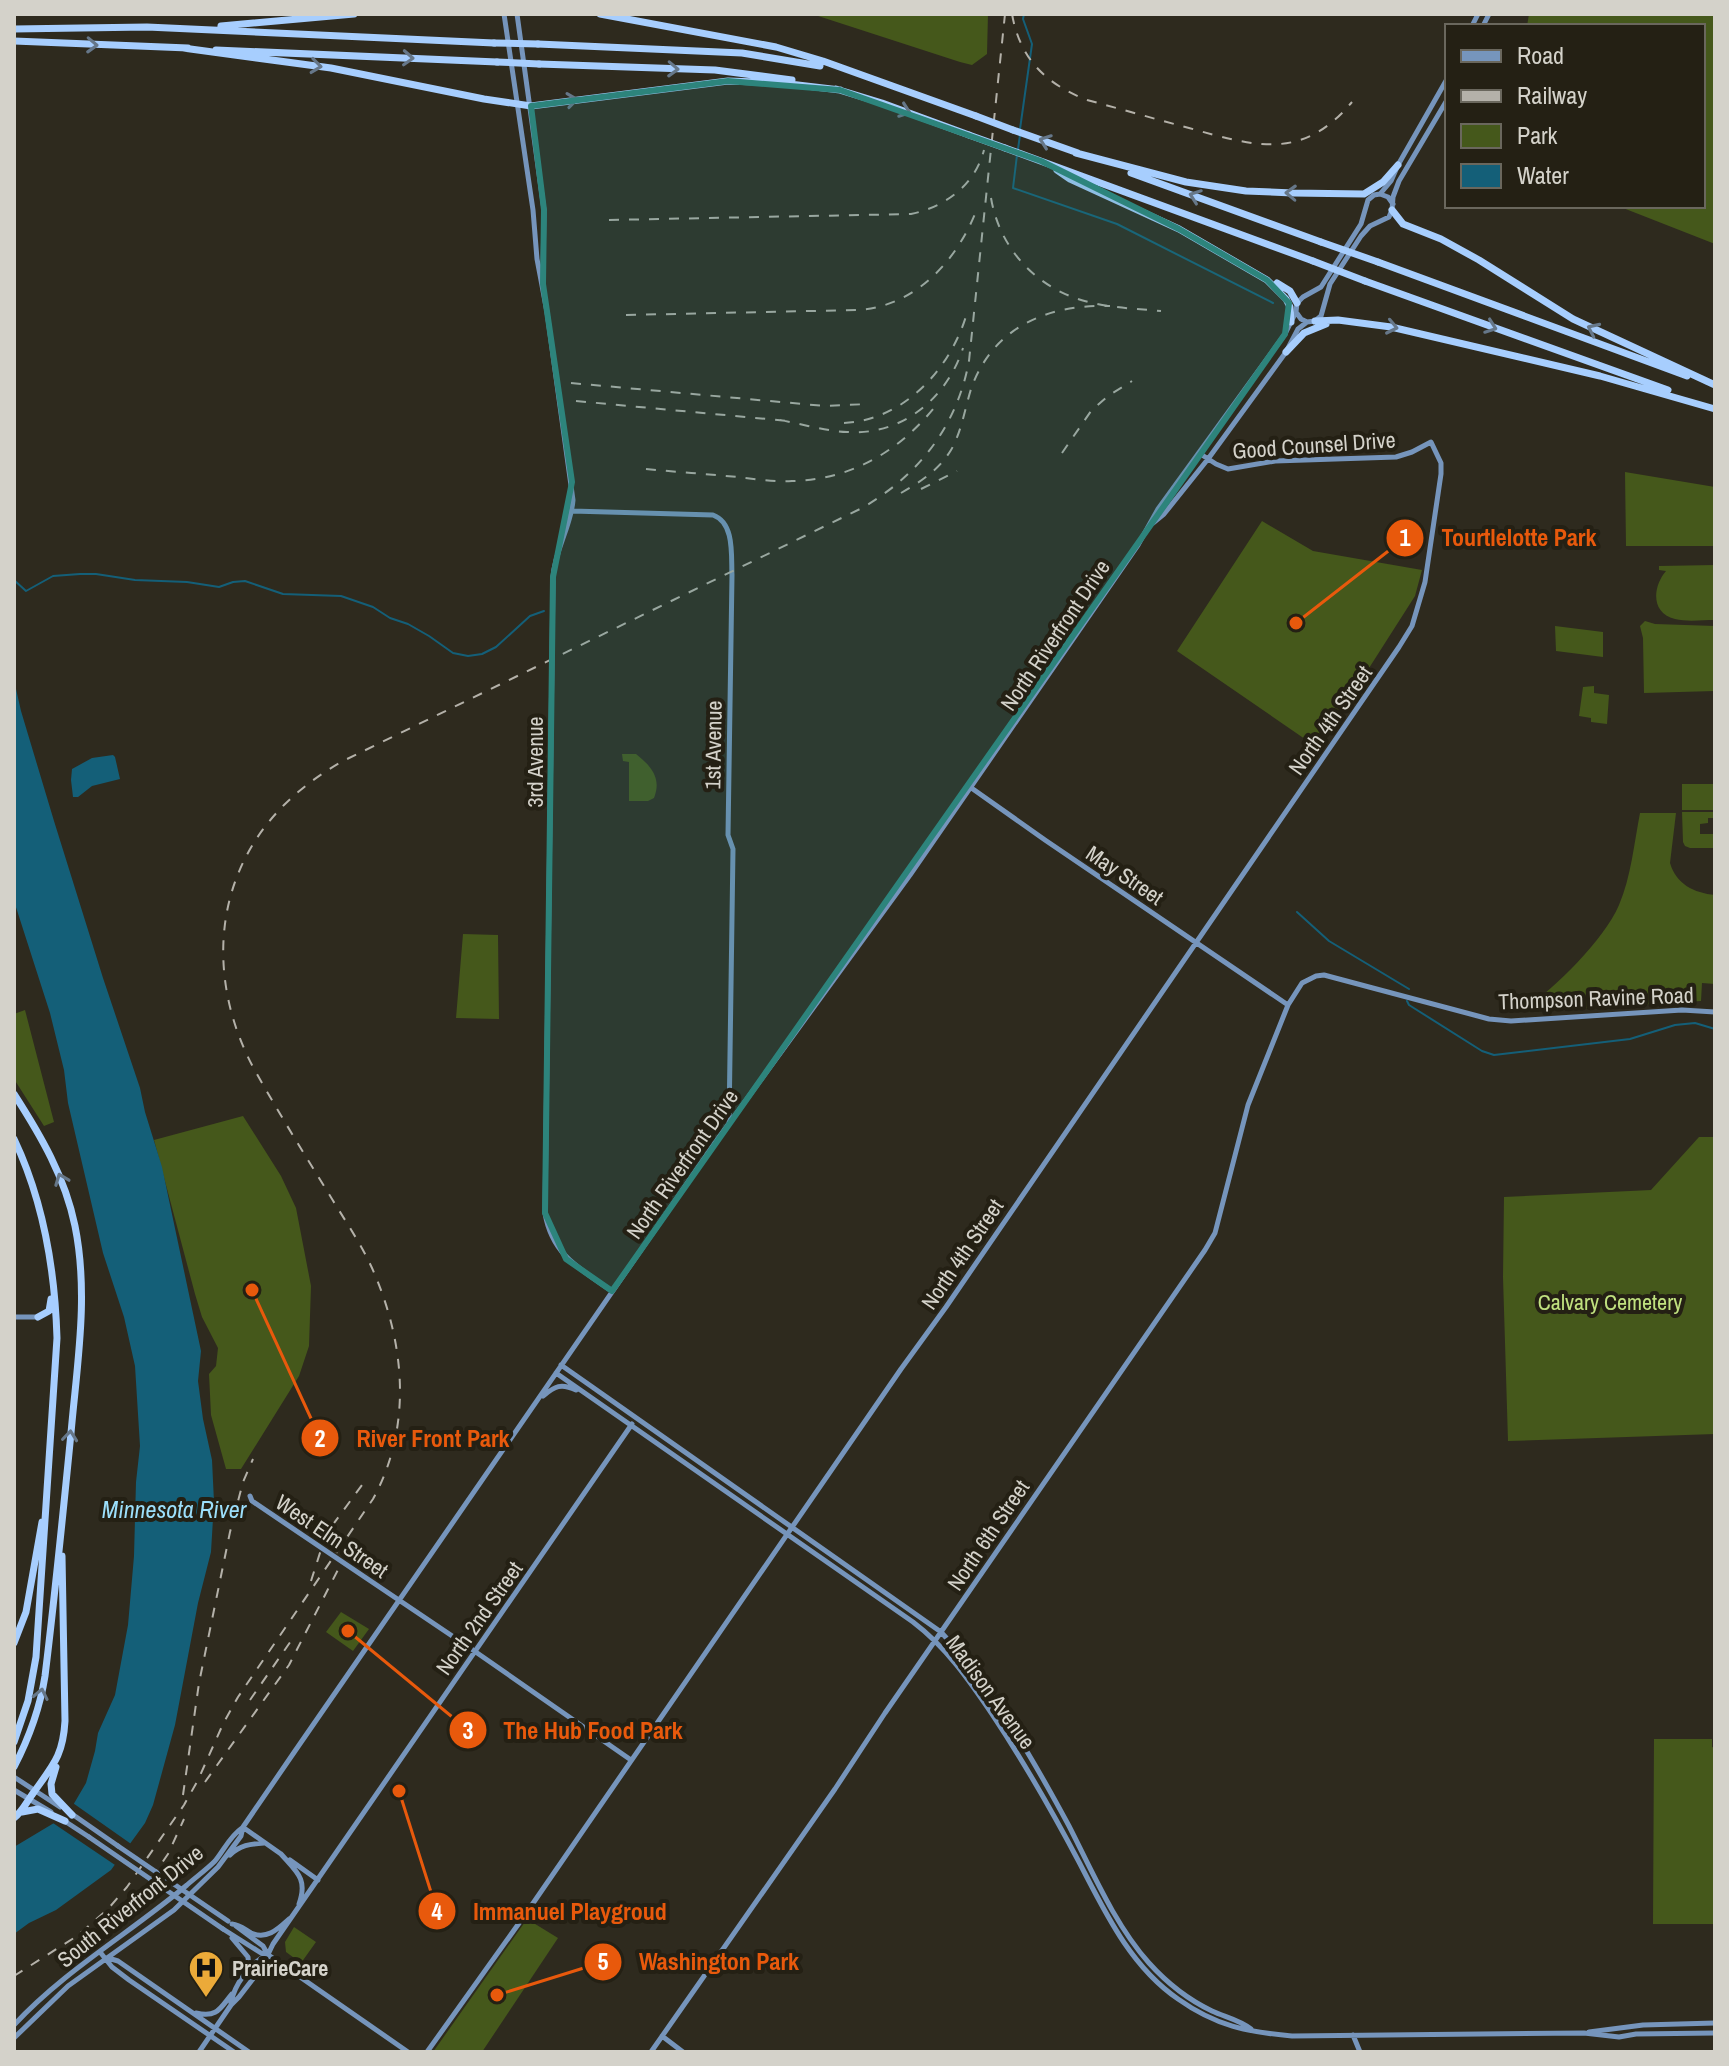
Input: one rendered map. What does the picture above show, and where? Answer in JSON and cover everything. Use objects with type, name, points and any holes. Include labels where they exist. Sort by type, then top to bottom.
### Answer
[{"type":"highway","points":[[14,29],[245,25],[354,14]]},
{"type":"highway","points":[[600,14],[776,47],[823,61],[1715,386]]},
{"type":"highway","points":[[147,27],[742,53],[813,64],[884,84]]},
{"type":"highway","points":[[14,41],[738,72],[790,79],[882,103],[1715,408]]},
{"type":"highway","points":[[183,48],[331,68],[531,106],[728,81],[840,90]]},
{"type":"highway","points":[[1076,153],[1136,170],[1221,188],[1306,194],[1374,194],[1398,165]]},
{"type":"highway","points":[[1041,161],[1070,179],[1179,229],[1286,288],[1297,307]]},
{"type":"highway","points":[[1392,207],[1403,224],[1441,239],[1479,260],[1573,319],[1715,386]]},
{"type":"highway","points":[[1267,280],[1286,299],[1291,322]]},
{"type":"highway","points":[[1311,322],[1338,320],[1391,327],[1600,376],[1715,408]]},
{"type":"highway","points":[[1286,352],[1310,329],[1357,322]]},
{"type":"highway","points":[[14,1094],[43,1140],[62,1181],[74,1223],[81,1269],[82,1310],[41,1697],[24,1748],[14,1767]]},
{"type":"highway","points":[[14,1139],[38,1204],[55,1297],[57,1338],[36,1657],[28,1701],[14,1742]]},
{"type":"highway","points":[[38,1317],[51,1308],[49,1259]]},
{"type":"highway","points":[[38,1317],[51,1322],[57,1338]]},
{"type":"highway","points":[[14,1643],[28,1602],[48,1480]]},
{"type":"highway","points":[[63,1512],[65,1721],[50,1789],[52,1799],[72,1815]]},
{"type":"highway","points":[[17,1816],[58,1759]]},
{"type":"highway","points":[[17,1816],[33,1809],[44,1809],[65,1821]]},
{"type":"street","name":"3rd Avenue","points":[[504,14],[533,210],[537,259],[572,482],[572,511],[556,555],[553,590],[545,1204],[547,1223],[555,1244],[566,1259],[612,1291]]},
{"type":"street","name":"3rd Avenue","points":[[517,14],[544,210],[543,284]]},
{"type":"street","points":[[1398,165],[1445,83]]},
{"type":"street","points":[[1311,322],[1301,319],[1297,307],[1303,297],[1324,289],[1366,230],[1386,219],[1399,181],[1445,103]]},
{"type":"street","points":[[1324,289],[1361,224],[1367,202],[1374,194],[1388,197],[1392,207]]},
{"type":"street","name":"North Riverfront Drive","points":[[1152,523],[1164,514],[1208,459],[1286,352],[1299,328],[1322,312],[1324,289]]},
{"type":"street","name":"North Riverfront Drive","points":[[243,1827],[612,1291],[901,887],[1152,523],[1158,509],[1285,334],[1297,307]]},
{"type":"street","name":"Good Counsel Drive","points":[[1199,453],[1222,467],[1234,469],[1275,461],[1385,458],[1412,452],[1431,442]]},
{"type":"street","name":"North 4th Street","points":[[427,2052],[946,1307],[1399,647],[1412,626],[1425,582],[1441,474],[1441,463],[1431,442]]},
{"type":"street","name":"1st Avenue","points":[[572,511],[713,515],[724,521],[729,535],[732,575],[728,835],[733,849],[729,1124]]},
{"type":"street","name":"May Street","points":[[970,787],[1288,1005]]},
{"type":"street","name":"Thompson Ravine Road","points":[[1288,1005],[1302,983],[1324,975],[1489,1019],[1511,1021],[1682,1010],[1715,1012]]},
{"type":"street","name":"North 6th Street","points":[[651,2052],[1215,1233],[1248,1105],[1288,1005]]},
{"type":"street","points":[[14,1317],[38,1317]]},
{"type":"street","name":"Madison Avenue","points":[[561,1365],[941,1632],[972,1671],[1020,1742],[1121,1924],[1141,1954],[1182,1993],[1210,2010],[1244,2023],[1252,2030]]},
{"type":"street","name":"Madison Avenue","points":[[556,1373],[935,1640],[975,1690],[1030,1774],[1114,1928],[1135,1958],[1169,1993],[1197,2012],[1242,2031],[1292,2036],[1584,2033],[1619,2037],[1715,2033]]},
{"type":"street","points":[[539,1399],[561,1385],[583,1392]]},
{"type":"street","name":"North 2nd Street","points":[[199,2052],[262,1967],[267,1954],[636,1418]]},
{"type":"street","name":"West Elm Street","points":[[250,1496],[263,1509],[631,1760]]},
{"type":"street","points":[[14,1777],[52,1799]]},
{"type":"street","points":[[15,1791],[44,1809]]},
{"type":"street","points":[[72,1815],[230,1922],[263,1946],[267,1954]]},
{"type":"street","points":[[65,1821],[229,1934],[267,1954],[408,2052]]},
{"type":"street","points":[[243,1827],[318,1880]]},
{"type":"street","name":"South Riverfront Drive","points":[[14,2038],[68,1986],[174,1910],[218,1867],[241,1836],[243,1827]]},
{"type":"street","name":"South Riverfront Drive","points":[[14,2025],[59,1982],[198,1875],[243,1827]]},
{"type":"street","points":[[218,1867],[239,1847],[265,1843]]},
{"type":"street","points":[[230,1922],[258,1935],[266,1934],[275,1932],[296,1912],[303,1892],[302,1880],[281,1854]]},
{"type":"street","points":[[229,1934],[248,1957],[249,1970]]},
{"type":"street","points":[[100,1952],[112,1967],[129,1980],[234,2052]]},
{"type":"street","name":"North 2nd Street","points":[[231,2005],[233,1993],[249,1970],[257,1959],[267,1954]]},
{"type":"street","points":[[107,1958],[120,1962],[249,2052]]},
{"type":"street","points":[[191,2012],[212,2015],[233,1993]]},
{"type":"street","name":"Madison Avenue","points":[[1584,2033],[1643,2025],[1715,2023]]},
{"type":"street","points":[[1353,2035],[1360,2052]]},
{"type":"street","points":[[662,2036],[683,2052]]},
{"type":"highlighted area","points":[[728,81],[840,90],[1041,161],[1179,229],[1267,280],[1289,303],[1285,334],[612,1291],[566,1259],[545,1213],[553,577],[572,482],[543,284],[544,210],[531,106]]},
{"type":"green space","points":[[812,14],[988,14],[987,54],[972,65]]},
{"type":"green space","points":[[1529,14],[1715,14],[1715,244],[1623,208],[1705,208],[1705,24],[1527,24]]},
{"type":"green space","points":[[1625,472],[1715,487],[1715,546],[1626,546]]},
{"type":"green space","points":[[1262,521],[1313,551],[1422,570],[1415,596],[1318,748],[1177,651]]},
{"type":"green space","points":[[1715,565],[1715,620],[1680,620],[1661,611],[1656,598],[1658,584],[1666,571],[1659,570],[1659,566]]},
{"type":"green space","points":[[1645,621],[1715,626],[1715,691],[1644,693],[1640,626]]},
{"type":"green space","points":[[1555,626],[1603,632],[1603,657],[1556,651]]},
{"type":"green space","points":[[1594,686],[1594,693],[1609,695],[1607,724],[1591,722],[1591,718],[1579,716],[1583,687]]},
{"type":"green space","points":[[622,754],[636,754],[650,768],[657,784],[654,798],[629,801],[629,762],[623,761]]},
{"type":"green space","points":[[1682,784],[1715,784],[1715,810],[1682,810]]},
{"type":"green space","points":[[1682,812],[1715,812],[1715,818],[1708,818],[1708,823],[1700,824],[1700,834],[1715,834],[1715,848],[1685,846]]},
{"type":"green space","points":[[1640,813],[1676,813],[1670,863],[1673,870],[1687,886],[1715,895],[1715,984],[1702,983],[1701,1001],[1522,1012],[1576,963],[1612,919],[1626,883]]},
{"type":"green space","points":[[463,934],[498,935],[499,1019],[456,1018]]},
{"type":"green space","points":[[25,1010],[54,1122],[44,1126],[14,1079],[14,1014]]},
{"type":"green space","points":[[243,1116],[281,1176],[296,1208],[311,1286],[309,1346],[299,1376],[241,1469],[226,1469],[211,1415],[209,1374],[216,1366],[218,1348],[202,1317],[154,1140]]},
{"type":"green space","name":"Calvary Cemetery","points":[[1699,1137],[1715,1137],[1715,1434],[1508,1441],[1504,1197],[1651,1190]]},
{"type":"green space","points":[[341,1612],[369,1629],[353,1651],[326,1632]]},
{"type":"green space","points":[[1654,1739],[1712,1739],[1712,1747],[1715,1748],[1715,1924],[1653,1924]]},
{"type":"green space","points":[[527,1919],[558,1938],[482,2052],[433,2052]]},
{"type":"green space","points":[[294,1927],[316,1942],[301,1963],[286,1952],[285,1942]]},
{"type":"water","name":"Minnesota River","points":[[14,680],[54,821],[140,1088],[162,1167],[201,1351],[198,1381],[212,1460],[214,1502],[211,1552],[175,1725],[145,1823],[111,1870],[56,1910],[14,1934],[14,1847],[69,1812],[86,1783],[98,1733],[115,1695],[128,1625],[140,1446],[135,1366],[124,1317],[103,1253],[50,1013],[14,901]]},
{"type":"water","points":[[113,755],[120,779],[92,786],[78,797],[73,797],[72,769],[92,758]]},
{"type":"pier","points":[[70,1801],[134,1846],[118,1867],[50,1821]]},
{"type":"waterway","points":[[1020,129],[1032,44],[1024,14]]},
{"type":"waterway","points":[[1018,149],[1020,135]]},
{"type":"waterway","points":[[1017,155],[1013,188],[1117,224],[1273,303]]},
{"type":"waterway","points":[[14,580],[26,591],[53,576],[96,574],[219,587],[245,581],[283,594],[341,596],[373,607],[429,636],[453,653],[468,656],[496,647],[530,616],[544,611]]},
{"type":"waterway","points":[[1297,912],[1329,941],[1409,989]]},
{"type":"waterway","points":[[1407,1001],[1482,1051],[1494,1055],[1630,1039],[1675,1025],[1695,1023],[1715,1029]]},
{"type":"railway","points":[[14,1976],[77,1936],[108,1909],[127,1887],[184,1805],[238,1697],[373,1499],[394,1443],[400,1384],[392,1325],[383,1296],[358,1242],[253,1067],[238,1034],[228,999],[224,930],[230,897],[242,864],[260,833],[284,805],[305,786],[343,761],[862,508],[918,464],[945,427],[955,407],[969,361],[1005,14]]},
{"type":"railway","points":[[1012,14],[1028,57],[1047,78],[1072,94],[1213,135],[1256,144],[1296,141],[1315,134],[1352,102]]},
{"type":"railway","points":[[609,220],[911,214],[935,206],[957,192],[974,174],[984,150]]},
{"type":"railway","points":[[991,198],[1003,235],[1013,252],[1040,279],[1074,298],[1161,311]]},
{"type":"railway","points":[[626,315],[878,307],[897,300],[931,278],[958,246],[977,209]]},
{"type":"railway","points":[[901,493],[929,475],[951,450],[982,365],[1010,334],[1027,323],[1066,309],[1110,306]]},
{"type":"railway","points":[[844,423],[866,420],[887,412],[922,388],[950,353],[967,313]]},
{"type":"railway","points":[[780,420],[847,432],[886,428],[904,420],[934,398],[956,366],[963,348]]},
{"type":"railway","points":[[1062,453],[1091,411],[1132,381]]},
{"type":"railway","points":[[571,383],[825,406],[868,404]]},
{"type":"railway","points":[[576,401],[788,421]]},
{"type":"railway","points":[[646,469],[778,481],[834,475],[871,461],[889,450],[934,408]]},
{"type":"railway","points":[[921,489],[957,471]]},
{"type":"railway","points":[[183,1795],[199,1683],[230,1532],[243,1482],[253,1459]]},
{"type":"railway","points":[[311,1581],[326,1534],[362,1485]]},
{"type":"railway","points":[[205,1782],[289,1665],[342,1562]]},
{"type":"railway","points":[[250,1700],[293,1638]]},
{"type":"railway","points":[[129,1911],[168,1854],[184,1819]]},
{"type":"place","name":"Tourtlelotte Park","points":[[1296,623]]},
{"type":"place","name":"River Front Park","points":[[252,1290]]},
{"type":"place","name":"The Hub Food Park","points":[[348,1631]]},
{"type":"place","name":"Immanuel Playgroud","points":[[399,1791]]},
{"type":"place","name":"Washington Park","points":[[497,1995]]},
{"type":"place","name":"PrairieCare","points":[[206,1999]]}]
